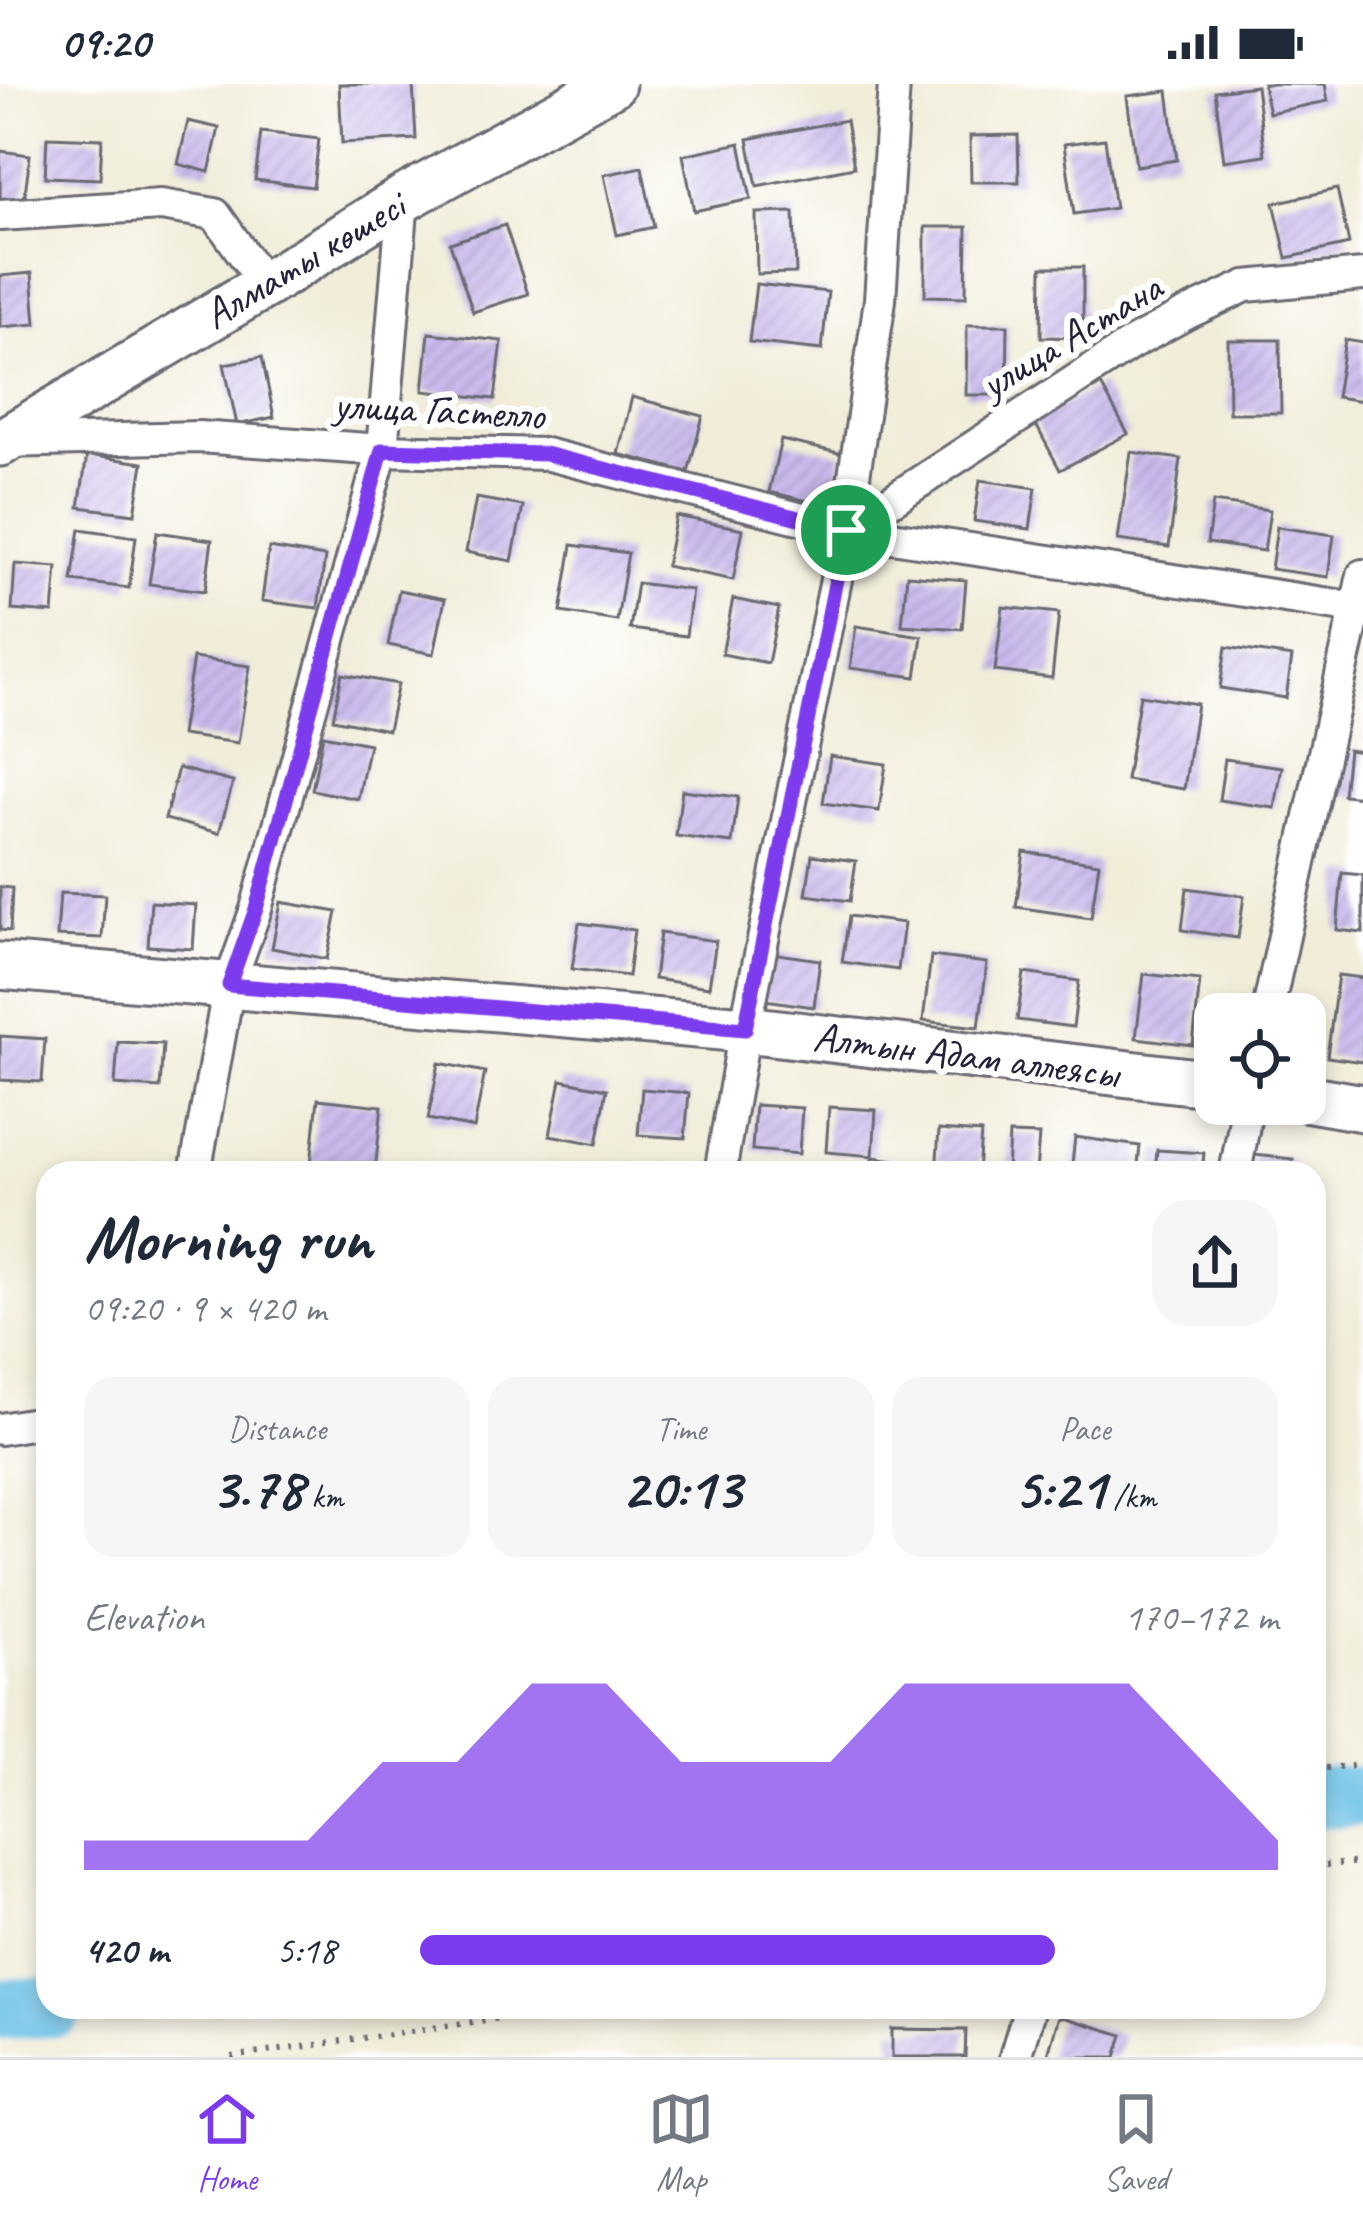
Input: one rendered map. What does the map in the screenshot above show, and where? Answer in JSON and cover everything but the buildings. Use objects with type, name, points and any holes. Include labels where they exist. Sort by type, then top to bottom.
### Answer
[{"type":"main road","name":"Алматы көшесі","points":[[0,443],[404,199],[612,84]]},
{"type":"main road","name":"Алтын Адам аллеясы","points":[[0,965],[745,1029],[1194,1082]]},
{"type":"main road","points":[[1326,1101],[1363,1108]]},
{"type":"street","points":[[722,1161],[846,530],[880,300],[894,84]]},
{"type":"street","points":[[197,1161],[229,985],[256,909],[382,450],[404,199]]},
{"type":"street","points":[[0,215],[161,205],[215,214],[265,285]]},
{"type":"street","name":"улица Астана","points":[[846,530],[1112,356],[1186,314],[1246,286],[1363,275]]},
{"type":"street","name":"улица Гастелло","points":[[0,443],[198,437],[382,450],[545,454],[846,530],[1359,608]]},
{"type":"street","points":[[1273,993],[1363,575]]},
{"type":"street","points":[[1236,1161],[1244,1125]]},
{"type":"street","points":[[0,1429],[36,1423]]},
{"type":"street","points":[[1015,2057],[1026,2019]]},
{"type":"path","points":[[1326,1768],[1363,1765]]},
{"type":"path","points":[[1326,1865],[1363,1862]]},
{"type":"path","points":[[232,2057],[493,2019]]},
{"type":"waterway","points":[[1326,1798],[1363,1796]]},
{"type":"waterway","points":[[0,2009],[36,2008]]},
{"type":"route","points":[[382,450],[545,454],[846,530],[745,1029],[229,985],[256,909],[382,450]]}]
